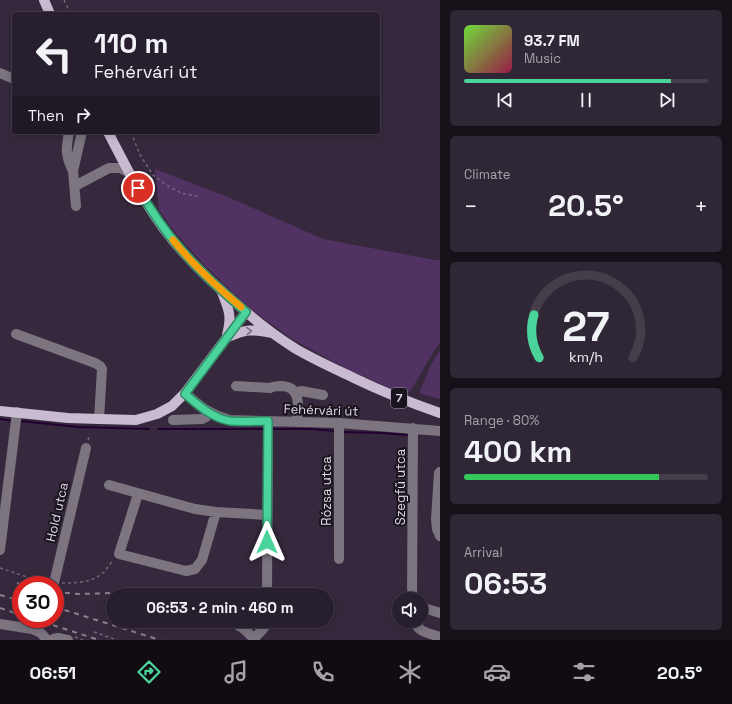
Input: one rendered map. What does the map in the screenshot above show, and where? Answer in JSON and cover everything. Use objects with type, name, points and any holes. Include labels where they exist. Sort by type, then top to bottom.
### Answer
[{"type":"main road","points":[[44,0],[49,12]]},
{"type":"main road","name":"7","points":[[109,134],[128,172],[147,203],[178,247],[221,290],[246,312],[274,334],[307,355],[385,393],[440,413]]},
{"type":"main road","points":[[221,290],[230,316],[226,338]]},
{"type":"main road","points":[[0,410],[68,418],[136,420],[164,411],[185,394],[246,312]]},
{"type":"main road","points":[[226,338],[241,331],[249,330],[274,334]]},
{"type":"street","points":[[0,73],[12,78]]},
{"type":"street","points":[[69,134],[66,151],[73,171],[76,206]]},
{"type":"street","points":[[73,171],[82,134]]},
{"type":"street","points":[[103,171],[116,157],[117,153],[114,144]]},
{"type":"street","points":[[75,186],[103,171],[112,168],[120,168],[128,172]]},
{"type":"street","points":[[16,334],[100,366],[102,369],[100,419]]},
{"type":"street","points":[[236,386],[270,388],[274,386],[285,386],[291,388],[296,393],[298,399],[297,422]]},
{"type":"street","points":[[296,393],[301,391],[323,395]]},
{"type":"street","name":"Fehérvári út","points":[[185,394],[209,413],[230,420],[339,423],[440,431]]},
{"type":"street","points":[[0,550],[18,412]]},
{"type":"street","points":[[173,420],[202,419],[209,413]]},
{"type":"street","points":[[267,588],[268,421]]},
{"type":"street","name":"Rózsa utca","points":[[339,423],[339,559]]},
{"type":"street","name":"Szegfű utca","points":[[412,592],[413,428]]},
{"type":"street","name":"Hold utca","points":[[56,576],[86,448]]},
{"type":"street","points":[[440,472],[439,504],[436,524],[440,536]]},
{"type":"street","points":[[108,485],[195,509],[216,512],[267,515]]},
{"type":"street","points":[[138,494],[119,554],[186,571],[195,570],[202,560],[216,512]]},
{"type":"street","points":[[428,609],[440,613]]},
{"type":"street","points":[[0,624],[32,629],[41,633],[47,640]]},
{"type":"street","points":[[242,628],[254,639],[264,628]]},
{"type":"street","points":[[420,635],[440,637]]},
{"type":"street","points":[[52,640],[58,638],[68,640]]},
{"type":"path","points":[[64,0],[70,12]]},
{"type":"path","points":[[132,134],[140,155],[153,175],[181,193],[201,196]]},
{"type":"path","points":[[94,632],[117,640]]},
{"type":"shaded area","points":[[155,169],[228,197],[323,239],[440,260],[440,343],[410,392],[392,389],[347,369],[292,339],[247,306],[202,263],[175,232],[159,210]]},
{"type":"shaded area","points":[[440,351],[440,399],[419,393],[432,363]]},
{"type":"waterway","points":[[0,419],[13,421]]},
{"type":"waterway","points":[[20,421],[79,427],[149,429]]},
{"type":"waterway","points":[[158,429],[264,429]]},
{"type":"waterway","points":[[272,429],[311,429],[336,431]]},
{"type":"waterway","points":[[343,432],[407,435]]},
{"type":"railway","points":[[64,593],[106,593]]},
{"type":"railway","points":[[0,595],[12,598]]},
{"type":"railway","points":[[0,608],[12,612]]},
{"type":"railway","points":[[64,610],[160,640]]},
{"type":"railway","points":[[62,628],[99,640]]},
{"type":"slow traffic","points":[[173,240],[199,270],[241,307]]},
{"type":"route","points":[[138,188],[178,247],[199,270],[246,312],[185,394],[209,413],[218,417],[230,420],[268,421],[267,542]]}]
